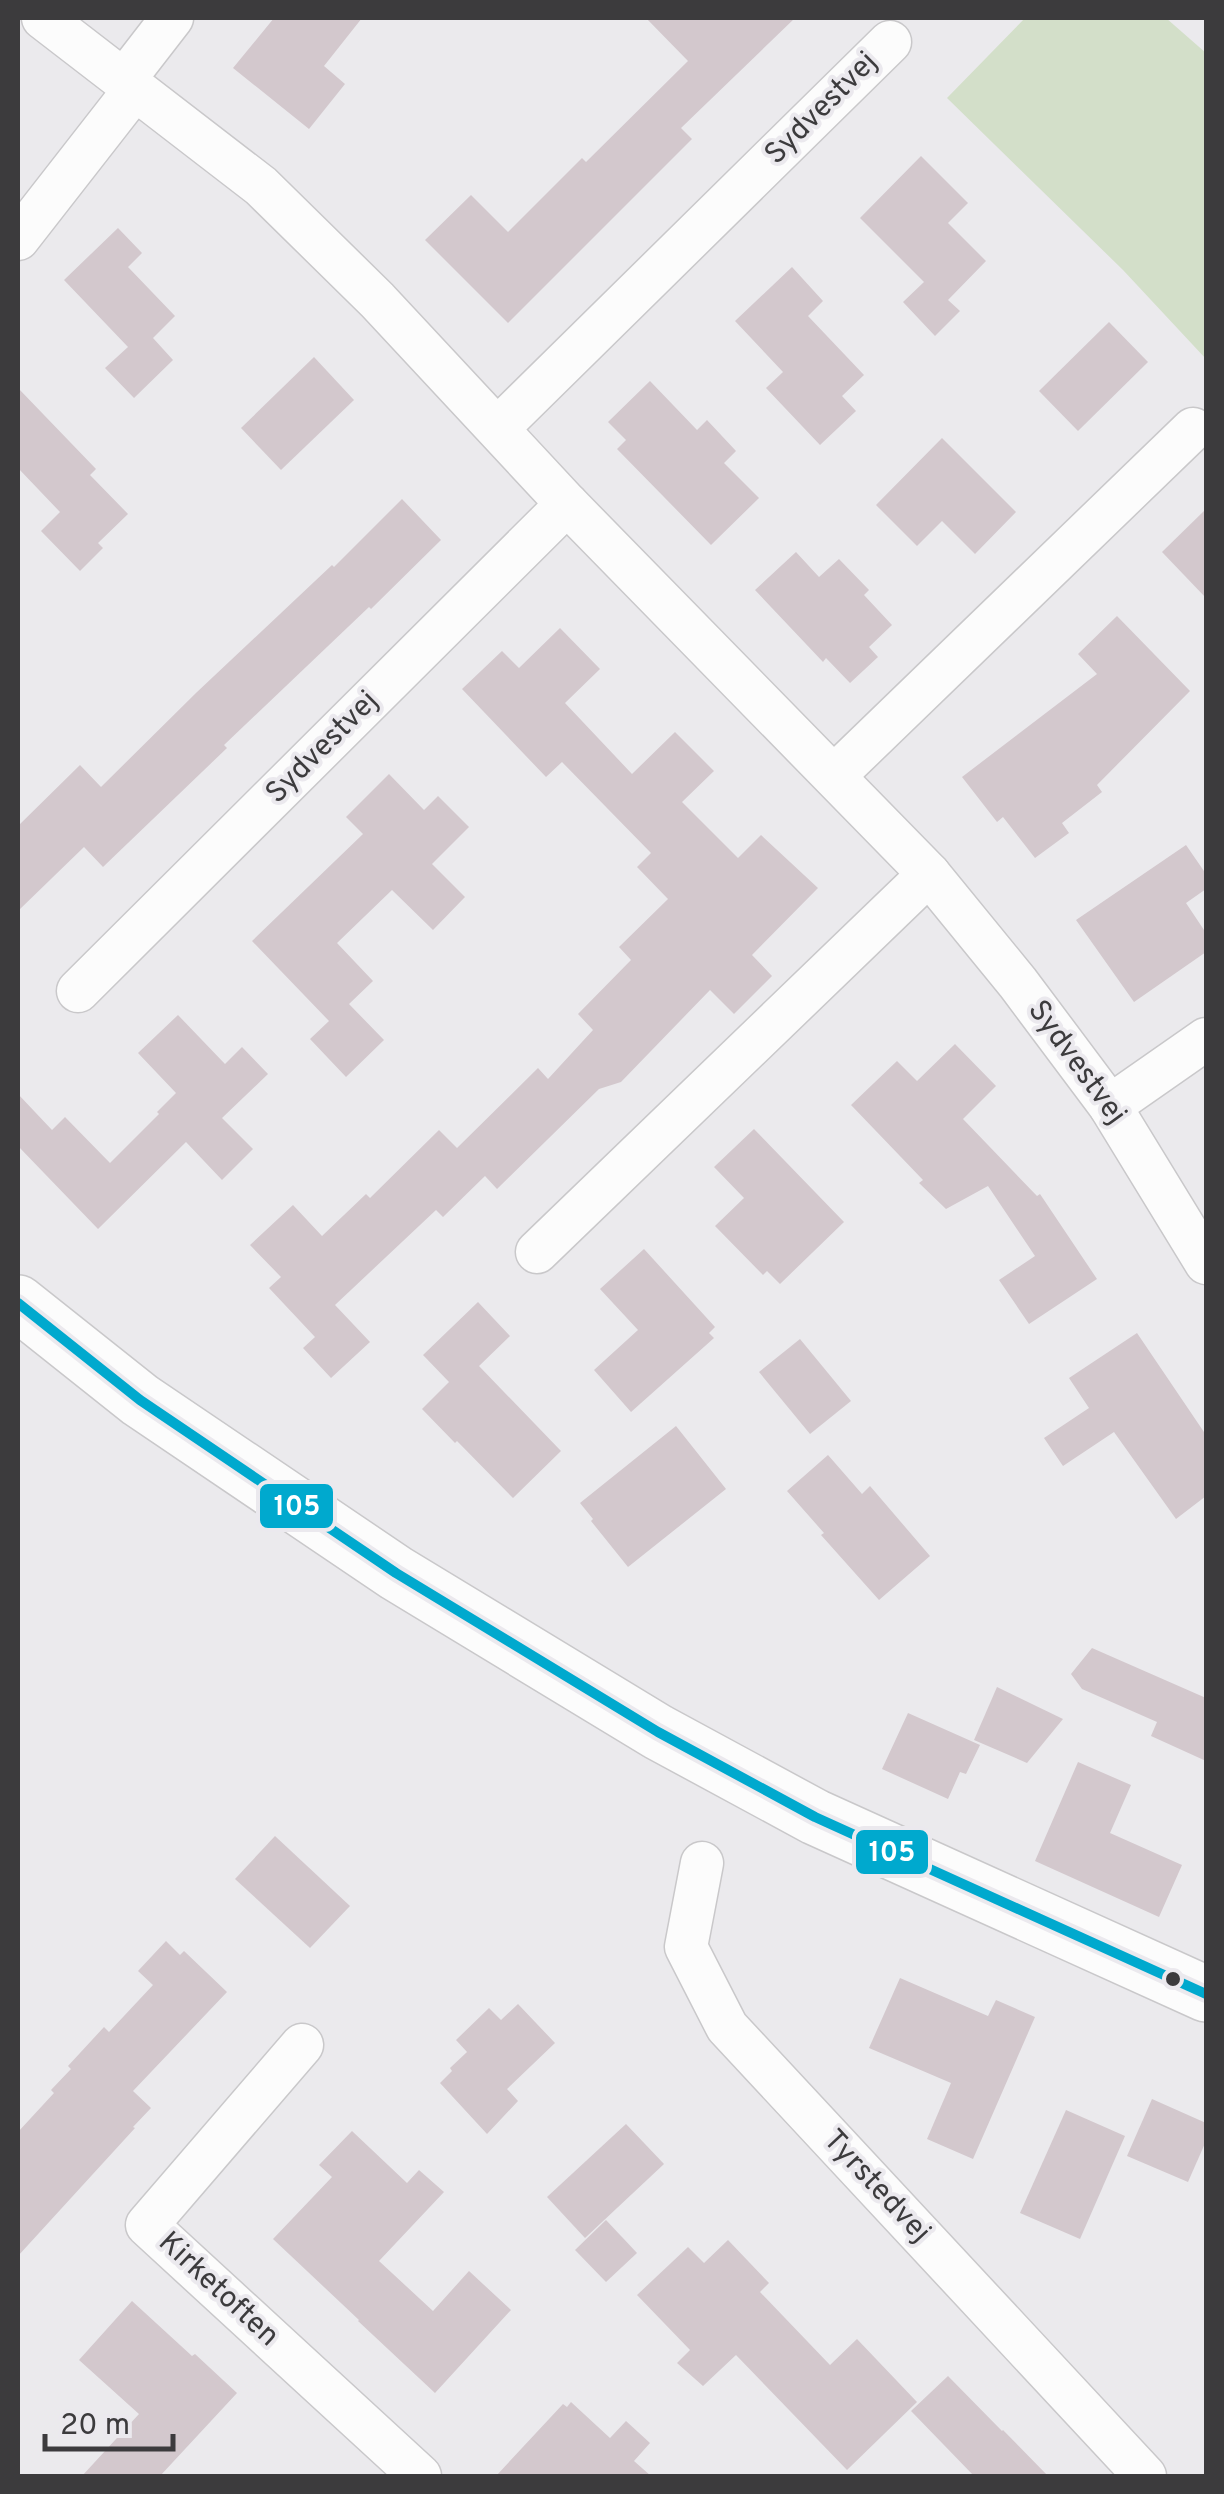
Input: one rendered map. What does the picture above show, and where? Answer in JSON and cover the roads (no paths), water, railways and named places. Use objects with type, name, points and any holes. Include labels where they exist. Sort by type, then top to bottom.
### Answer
[{"type":"street","name":"Sydvestvej","points":[[43,18],[261,186],[377,300],[567,504],[929,874],[1018,982],[1110,1106],[1206,1263]]},
{"type":"street","points":[[18,238],[172,18]]},
{"type":"street","name":"Sydvestvej","points":[[498,428],[890,42]]},
{"type":"street","points":[[834,776],[1193,429]]},
{"type":"street","name":"Sydvestvej","points":[[78,991],[567,504]]},
{"type":"street","points":[[537,1252],[929,874]]},
{"type":"street","points":[[1110,1106],[1206,1040]]},
{"type":"street","points":[[18,1303],[140,1400],[396,1573],[658,1732],[815,1817],[1206,1994]]},
{"type":"street","name":"Tyrstedvej","points":[[702,1863],[686,1948],[727,2026],[1145,2476]]},
{"type":"street","name":"Kirketoften","points":[[302,2045],[147,2225],[420,2476]]}]
